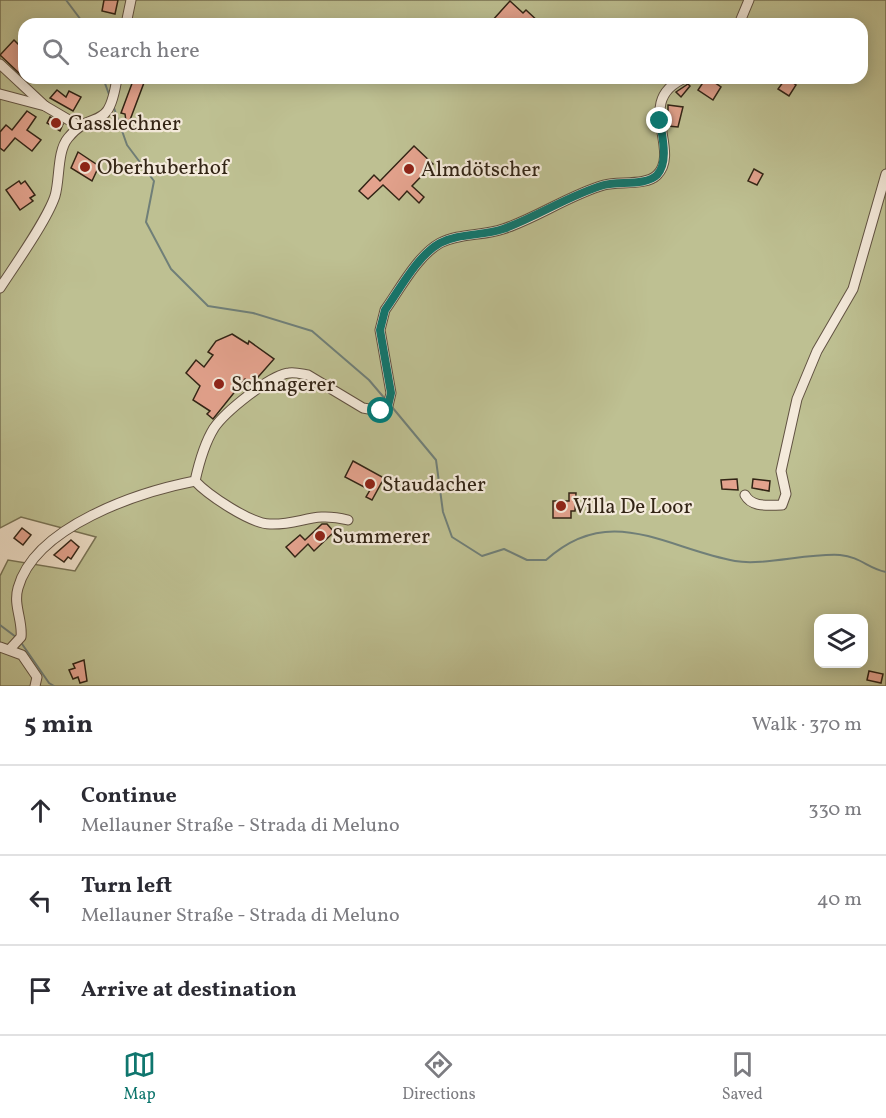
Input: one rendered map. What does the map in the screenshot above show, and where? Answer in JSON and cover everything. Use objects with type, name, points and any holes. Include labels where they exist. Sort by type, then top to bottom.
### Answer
[{"type":"street","points":[[127,18],[131,0]]},
{"type":"street","points":[[742,18],[749,0]]},
{"type":"street","points":[[0,64],[18,81]]},
{"type":"street","points":[[21,84],[45,106],[79,126]]},
{"type":"street","points":[[0,288],[54,197],[66,140],[79,126],[97,120],[110,109],[116,84]]},
{"type":"street","points":[[195,481],[206,443],[215,427],[256,391],[288,373],[308,375],[363,408],[381,411],[389,401],[381,320],[385,310],[427,254],[440,243],[502,229],[602,186],[643,181],[656,176],[662,167],[663,155],[660,104],[665,91],[676,84]]},
{"type":"street","points":[[0,94],[45,106]]},
{"type":"street","points":[[745,495],[748,500],[757,504],[782,505],[786,494],[781,471],[797,399],[817,351],[853,289],[886,174]]},
{"type":"street","points":[[195,481],[202,489],[253,519],[268,524],[319,515],[348,520]]},
{"type":"street","points":[[35,686],[37,677],[12,645],[18,588],[32,560],[44,547],[68,530],[124,500],[158,488],[195,481]]},
{"type":"green space","points":[[0,0],[886,0],[886,686],[0,686],[0,576],[8,560],[75,571],[96,537],[21,517],[0,528]]},
{"type":"building","points":[[104,0],[118,0],[115,14],[102,11]]},
{"type":"building","points":[[510,1],[523,13],[526,10],[535,18],[495,18]]},
{"type":"building","points":[[14,40],[18,44],[18,72],[0,55]]},
{"type":"building","points":[[132,84],[144,84],[127,128],[125,114],[121,113]]},
{"type":"building","points":[[688,84],[690,86],[681,97],[676,92]]},
{"type":"building","points":[[702,84],[717,84],[721,87],[713,100],[698,90]]},
{"type":"building","points":[[782,84],[796,85],[789,96],[778,89]]},
{"type":"building","points":[[57,90],[66,97],[69,91],[81,97],[73,111],[50,98]]},
{"type":"building","points":[[668,105],[683,107],[678,127],[668,126]]},
{"type":"building","points":[[27,111],[36,117],[27,130],[41,140],[32,151],[15,138],[4,151],[0,148],[0,132],[6,125],[12,130]]},
{"type":"building","name":"Gasslechner","points":[[50,117],[63,124],[60,131],[47,123]]},
{"type":"building","name":"Almdötscher","points":[[414,146],[433,164],[412,186],[424,197],[419,203],[407,191],[399,200],[383,185],[368,199],[359,191],[374,175],[380,181]]},
{"type":"building","name":"Oberhuberhof","points":[[78,152],[99,166],[92,181],[71,168]]},
{"type":"building","points":[[754,169],[763,174],[757,185],[748,181]]},
{"type":"building","points":[[19,181],[21,184],[25,181],[35,195],[30,198],[33,201],[20,210],[6,190]]},
{"type":"building","points":[[232,334],[248,344],[249,341],[274,359],[252,384],[245,379],[213,419],[207,414],[210,411],[193,400],[200,386],[186,373],[196,360],[204,367],[213,355],[208,352],[216,341]]},
{"type":"building","name":"Staudacher","points":[[353,461],[384,478],[372,500],[366,497],[370,490],[345,477]]},
{"type":"building","points":[[737,479],[738,490],[722,489],[721,480]]},
{"type":"building","points":[[753,479],[770,481],[769,491],[752,488]]},
{"type":"building","name":"Villa De Loor","points":[[569,493],[576,493],[575,511],[571,511],[571,518],[553,518],[553,501],[569,501]]},
{"type":"building","name":"Summerer","points":[[322,524],[327,524],[334,532],[314,551],[308,544],[295,557],[286,547],[300,535],[305,540]]},
{"type":"building","points":[[22,528],[31,535],[23,545],[14,538]]},
{"type":"building","points":[[71,540],[79,547],[71,559],[68,557],[64,562],[54,555]]},
{"type":"building","points":[[84,660],[87,681],[80,683],[78,677],[73,679],[69,670],[75,668],[73,664]]},
{"type":"building","points":[[869,671],[883,674],[881,683],[867,680]]},
{"type":"waterway","points":[[66,0],[80,18]]},
{"type":"waterway","points":[[105,84],[110,97]]},
{"type":"waterway","points":[[114,108],[127,145],[154,181],[146,222],[171,269],[208,306],[253,313],[312,331],[369,380],[386,400]]},
{"type":"waterway","points":[[392,407],[436,460],[443,512],[452,537],[482,556],[504,549],[527,560],[546,560],[570,543],[593,534],[615,531],[638,534],[735,561],[759,562],[840,555],[886,572]]},
{"type":"waterway","points":[[0,625],[16,637]]},
{"type":"waterway","points":[[20,641],[49,683],[54,686]]},
{"type":"place","name":"Gasslechner","points":[[56,123]]},
{"type":"place","name":"Oberhuberhof","points":[[85,167]]},
{"type":"place","name":"Almdötscher","points":[[409,169]]},
{"type":"place","name":"Schnagerer","points":[[219,384]]},
{"type":"place","name":"Staudacher","points":[[370,484]]},
{"type":"place","name":"Villa De Loor","points":[[561,506]]},
{"type":"place","name":"Summerer","points":[[320,536]]},
{"type":"route","points":[[381,411],[388,406],[391,393],[380,330],[381,320],[385,310],[427,254],[440,243],[502,229],[602,186],[643,181],[656,176],[662,167],[663,155],[660,121]]}]
